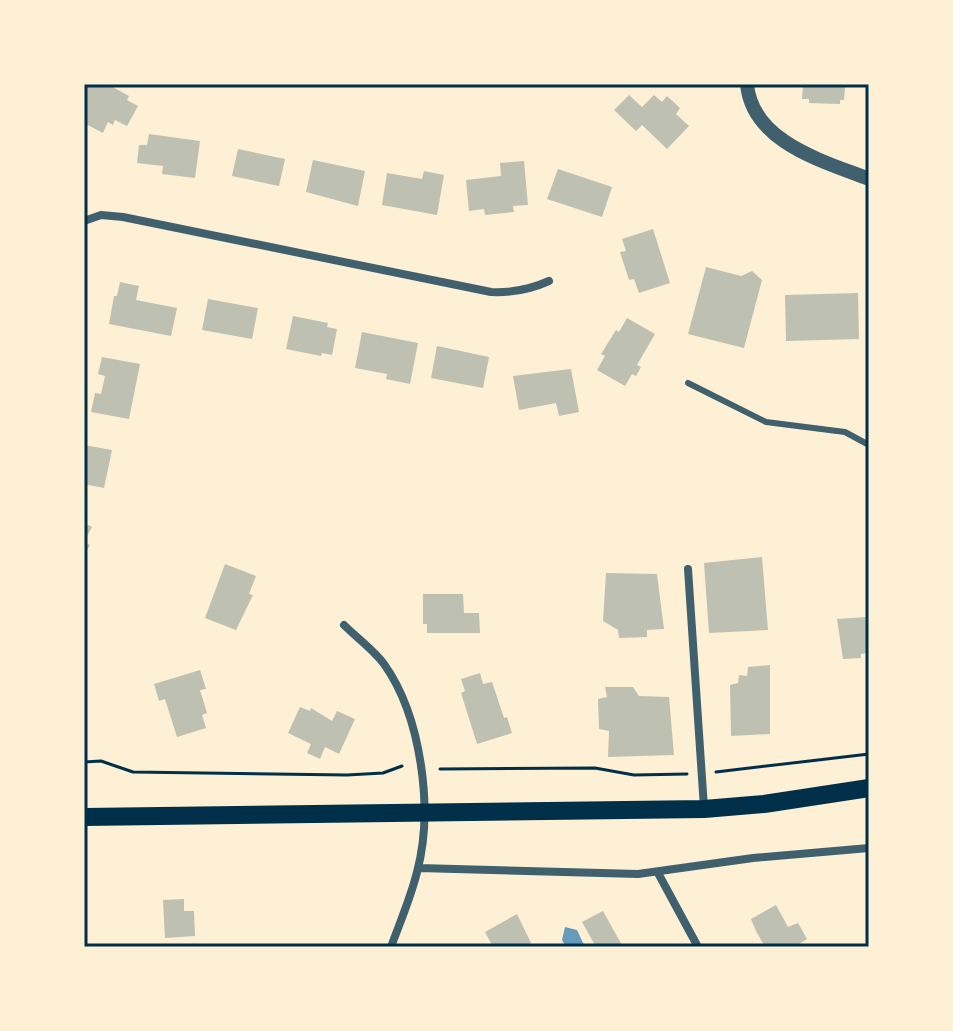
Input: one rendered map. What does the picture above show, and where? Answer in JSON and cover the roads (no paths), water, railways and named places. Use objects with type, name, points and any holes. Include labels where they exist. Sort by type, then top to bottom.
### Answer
[{"type":"main road","points":[[84,817],[704,809],[764,804],[869,788]]},
{"type":"street","points":[[747,84],[755,111],[772,132],[831,164],[869,179]]},
{"type":"street","points":[[84,221],[101,215],[123,217],[491,292],[531,289],[549,281]]},
{"type":"street","points":[[688,569],[704,809]]},
{"type":"street","points":[[344,625],[382,661],[402,692],[417,736],[423,815],[419,868],[391,947]]},
{"type":"street","points":[[419,868],[658,873],[753,858],[869,848]]},
{"type":"street","points":[[658,873],[698,947]]},
{"type":"lane","points":[[688,383],[766,422],[845,432],[869,445]]},
{"type":"water","points":[[565,927],[577,930],[585,947],[566,947],[562,940]]}]
